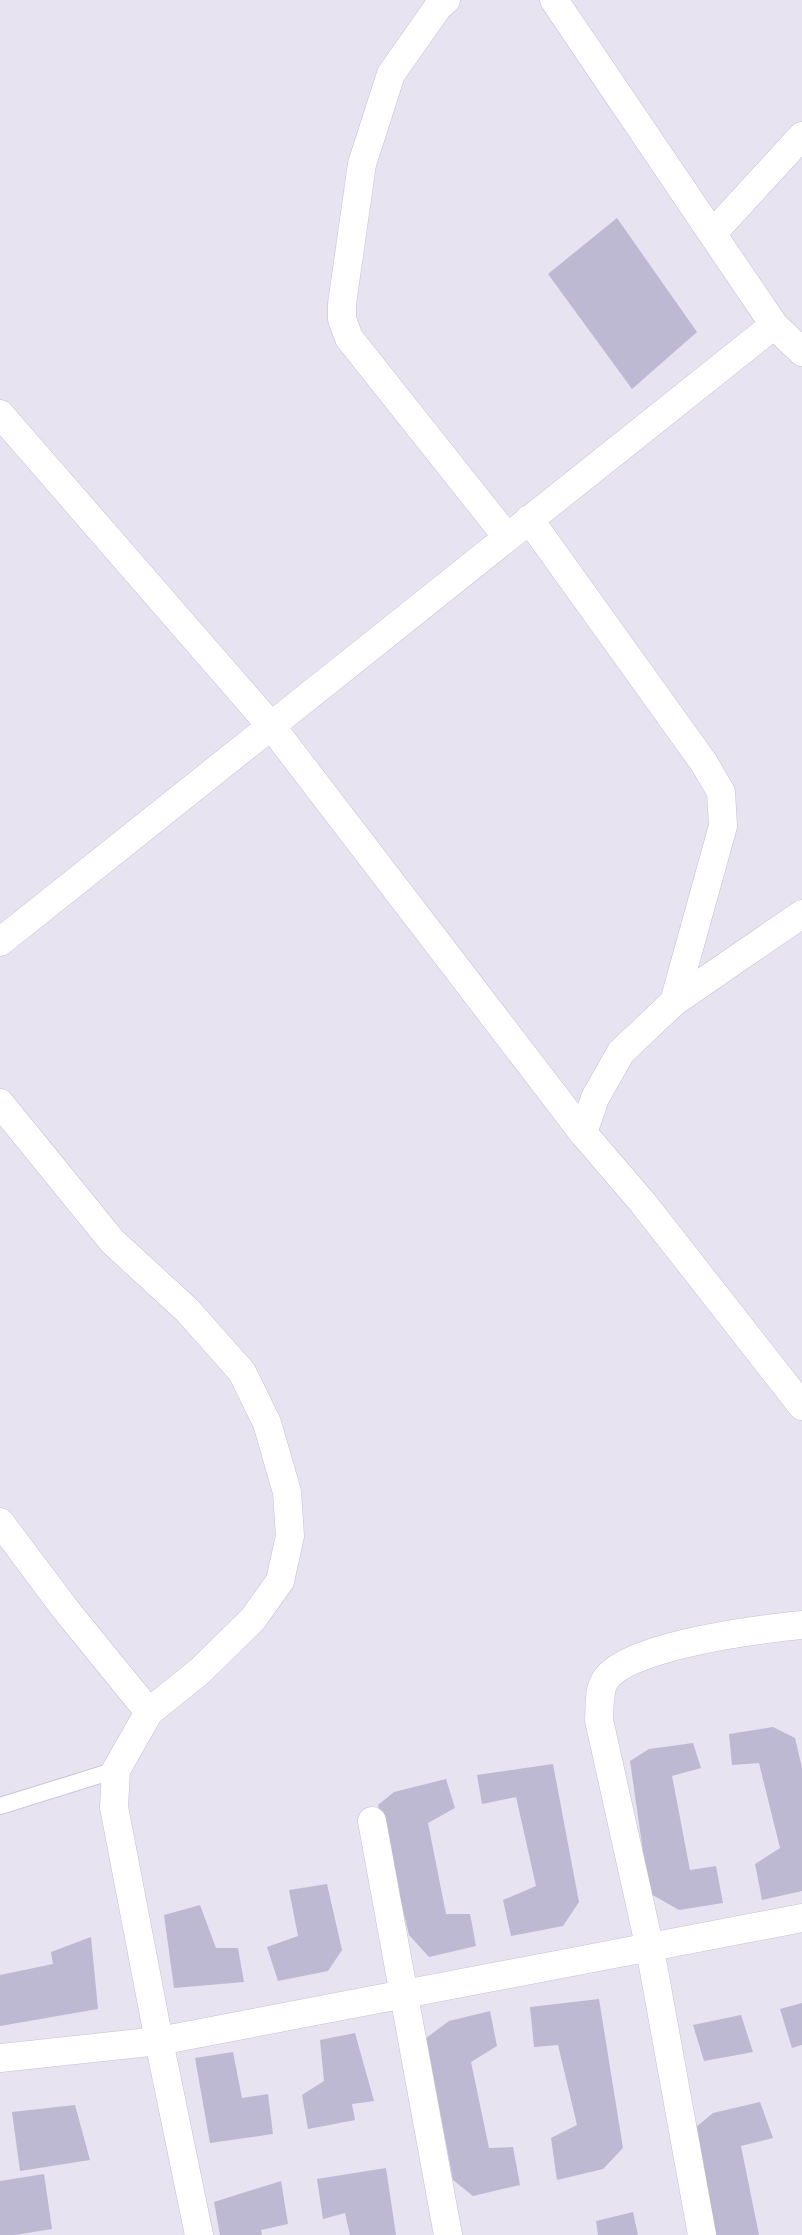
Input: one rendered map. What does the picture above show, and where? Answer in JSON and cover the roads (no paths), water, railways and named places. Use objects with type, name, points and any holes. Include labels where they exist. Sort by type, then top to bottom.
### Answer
[{"type":"street","points":[[446,0],[438,7],[391,74],[362,164],[342,304],[342,319],[349,338],[507,537]]},
{"type":"street","points":[[558,2],[774,325],[802,352]]},
{"type":"street","points":[[713,232],[802,136]]},
{"type":"street","points":[[0,942],[774,325]]},
{"type":"street","points":[[0,414],[272,727],[583,1133],[643,1203],[802,1406]]},
{"type":"street","points":[[529,519],[704,763],[721,792],[723,826],[674,1002]]},
{"type":"street","points":[[583,1133],[595,1098],[621,1052],[674,1002],[802,914]]},
{"type":"street","points":[[0,1103],[112,1240],[187,1310],[242,1372],[267,1423],[287,1492],[290,1536],[280,1581],[253,1619],[200,1671],[149,1712],[116,1770],[114,1807],[159,2041],[200,2235]]},
{"type":"street","points":[[0,1522],[66,1610],[149,1712]]},
{"type":"street","points":[[702,2235],[650,1949],[599,1720],[600,1697],[606,1679],[625,1663],[664,1650],[746,1631],[802,1625]]},
{"type":"street","points":[[372,1821],[402,1995],[448,2235]]},
{"type":"street","points":[[0,2058],[159,2041],[650,1949],[802,1918]]},
{"type":"lane","points":[[0,1806],[116,1770]]}]
